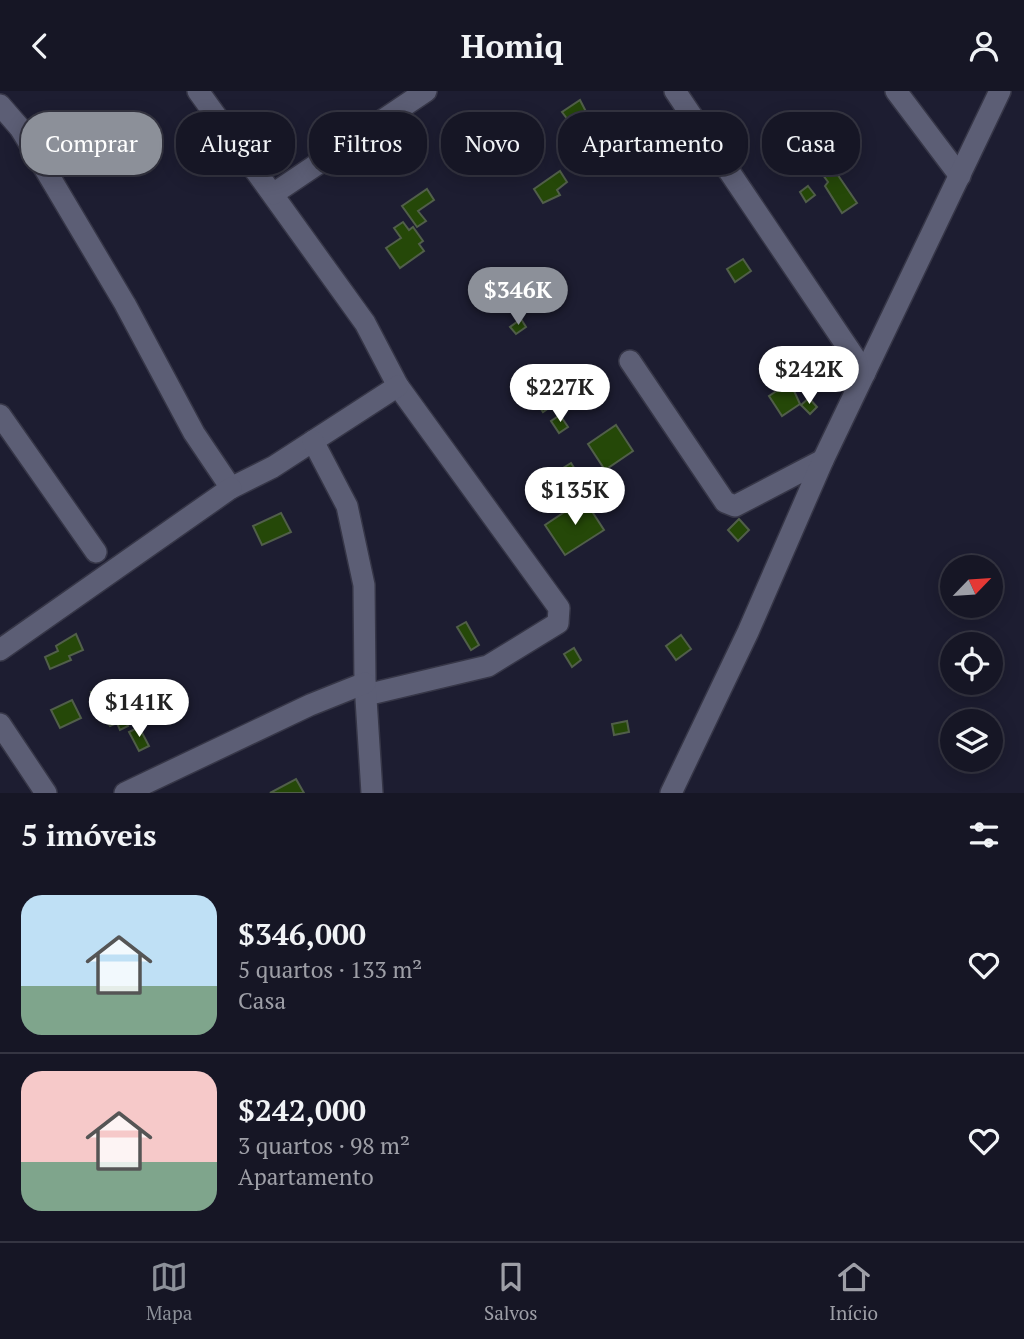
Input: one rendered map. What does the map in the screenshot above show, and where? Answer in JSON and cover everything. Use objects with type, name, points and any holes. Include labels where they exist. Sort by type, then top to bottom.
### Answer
[{"type":"street","points":[[125,793],[310,705],[366,689],[488,666],[558,622],[559,608],[398,386],[365,323],[198,91]]},
{"type":"street","points":[[273,194],[426,91]]},
{"type":"street","points":[[675,91],[864,373]]},
{"type":"street","points":[[896,91],[960,176]]},
{"type":"street","points":[[671,793],[748,632],[823,460],[1000,91]]},
{"type":"street","points":[[0,105],[20,128],[39,159],[125,304],[194,433],[231,488]]},
{"type":"street","points":[[630,361],[724,502],[735,506],[748,501],[823,460]]},
{"type":"street","points":[[0,650],[231,488],[273,467],[398,386]]},
{"type":"street","points":[[0,415],[96,552]]},
{"type":"street","points":[[313,441],[347,506],[364,585],[372,793]]},
{"type":"street","points":[[0,724],[46,793]]},
{"type":"building","points":[[580,100],[586,112],[562,112]]},
{"type":"building","points":[[558,172],[567,182],[557,190],[560,195],[543,203],[534,189]]},
{"type":"building","points":[[823,175],[838,175],[857,203],[842,213],[825,186],[828,182]]},
{"type":"building","points":[[808,186],[815,195],[806,202],[800,192]]},
{"type":"building","points":[[427,189],[434,200],[418,211],[426,221],[417,227],[402,206]]},
{"type":"building","points":[[403,222],[409,230],[413,227],[423,241],[419,244],[424,251],[400,268],[386,248],[401,238],[394,228]]},
{"type":"building","points":[[743,259],[751,271],[735,282],[727,269]]},
{"type":"building","points":[[521,319],[526,327],[516,334],[510,327]]},
{"type":"building","points":[[546,381],[550,387],[555,384],[566,401],[558,407],[556,403],[543,412],[527,388],[536,382],[538,386]]},
{"type":"building","points":[[790,382],[800,404],[782,416],[769,396]]},
{"type":"building","points":[[809,398],[817,407],[810,414],[801,405]]},
{"type":"building","points":[[560,415],[568,427],[559,433],[551,421]]},
{"type":"building","points":[[616,425],[633,451],[605,470],[588,444]]},
{"type":"building","points":[[571,463],[580,477],[572,482],[563,468]]},
{"type":"building","points":[[592,472],[599,481],[593,485],[598,492],[592,497],[585,487],[592,483],[587,476]]},
{"type":"building","points":[[584,499],[604,530],[565,555],[545,525]]},
{"type":"building","points":[[281,513],[291,532],[262,545],[253,526]]},
{"type":"building","points":[[739,519],[749,530],[738,541],[728,530]]},
{"type":"building","points":[[466,622],[479,645],[471,650],[457,627]]},
{"type":"building","points":[[76,634],[83,650],[69,656],[71,660],[50,669],[45,657],[58,651],[56,646]]},
{"type":"building","points":[[681,635],[691,649],[676,660],[666,646]]},
{"type":"building","points":[[574,648],[581,660],[572,667],[564,654]]},
{"type":"building","points":[[108,685],[128,726],[120,730],[117,723],[110,726],[91,692]]},
{"type":"building","points":[[72,700],[81,718],[60,728],[51,710]]},
{"type":"building","points":[[627,721],[629,732],[614,735],[612,724]]},
{"type":"building","points":[[139,727],[149,746],[139,751],[129,732]]},
{"type":"building","points":[[296,779],[304,793],[270,793]]}]
